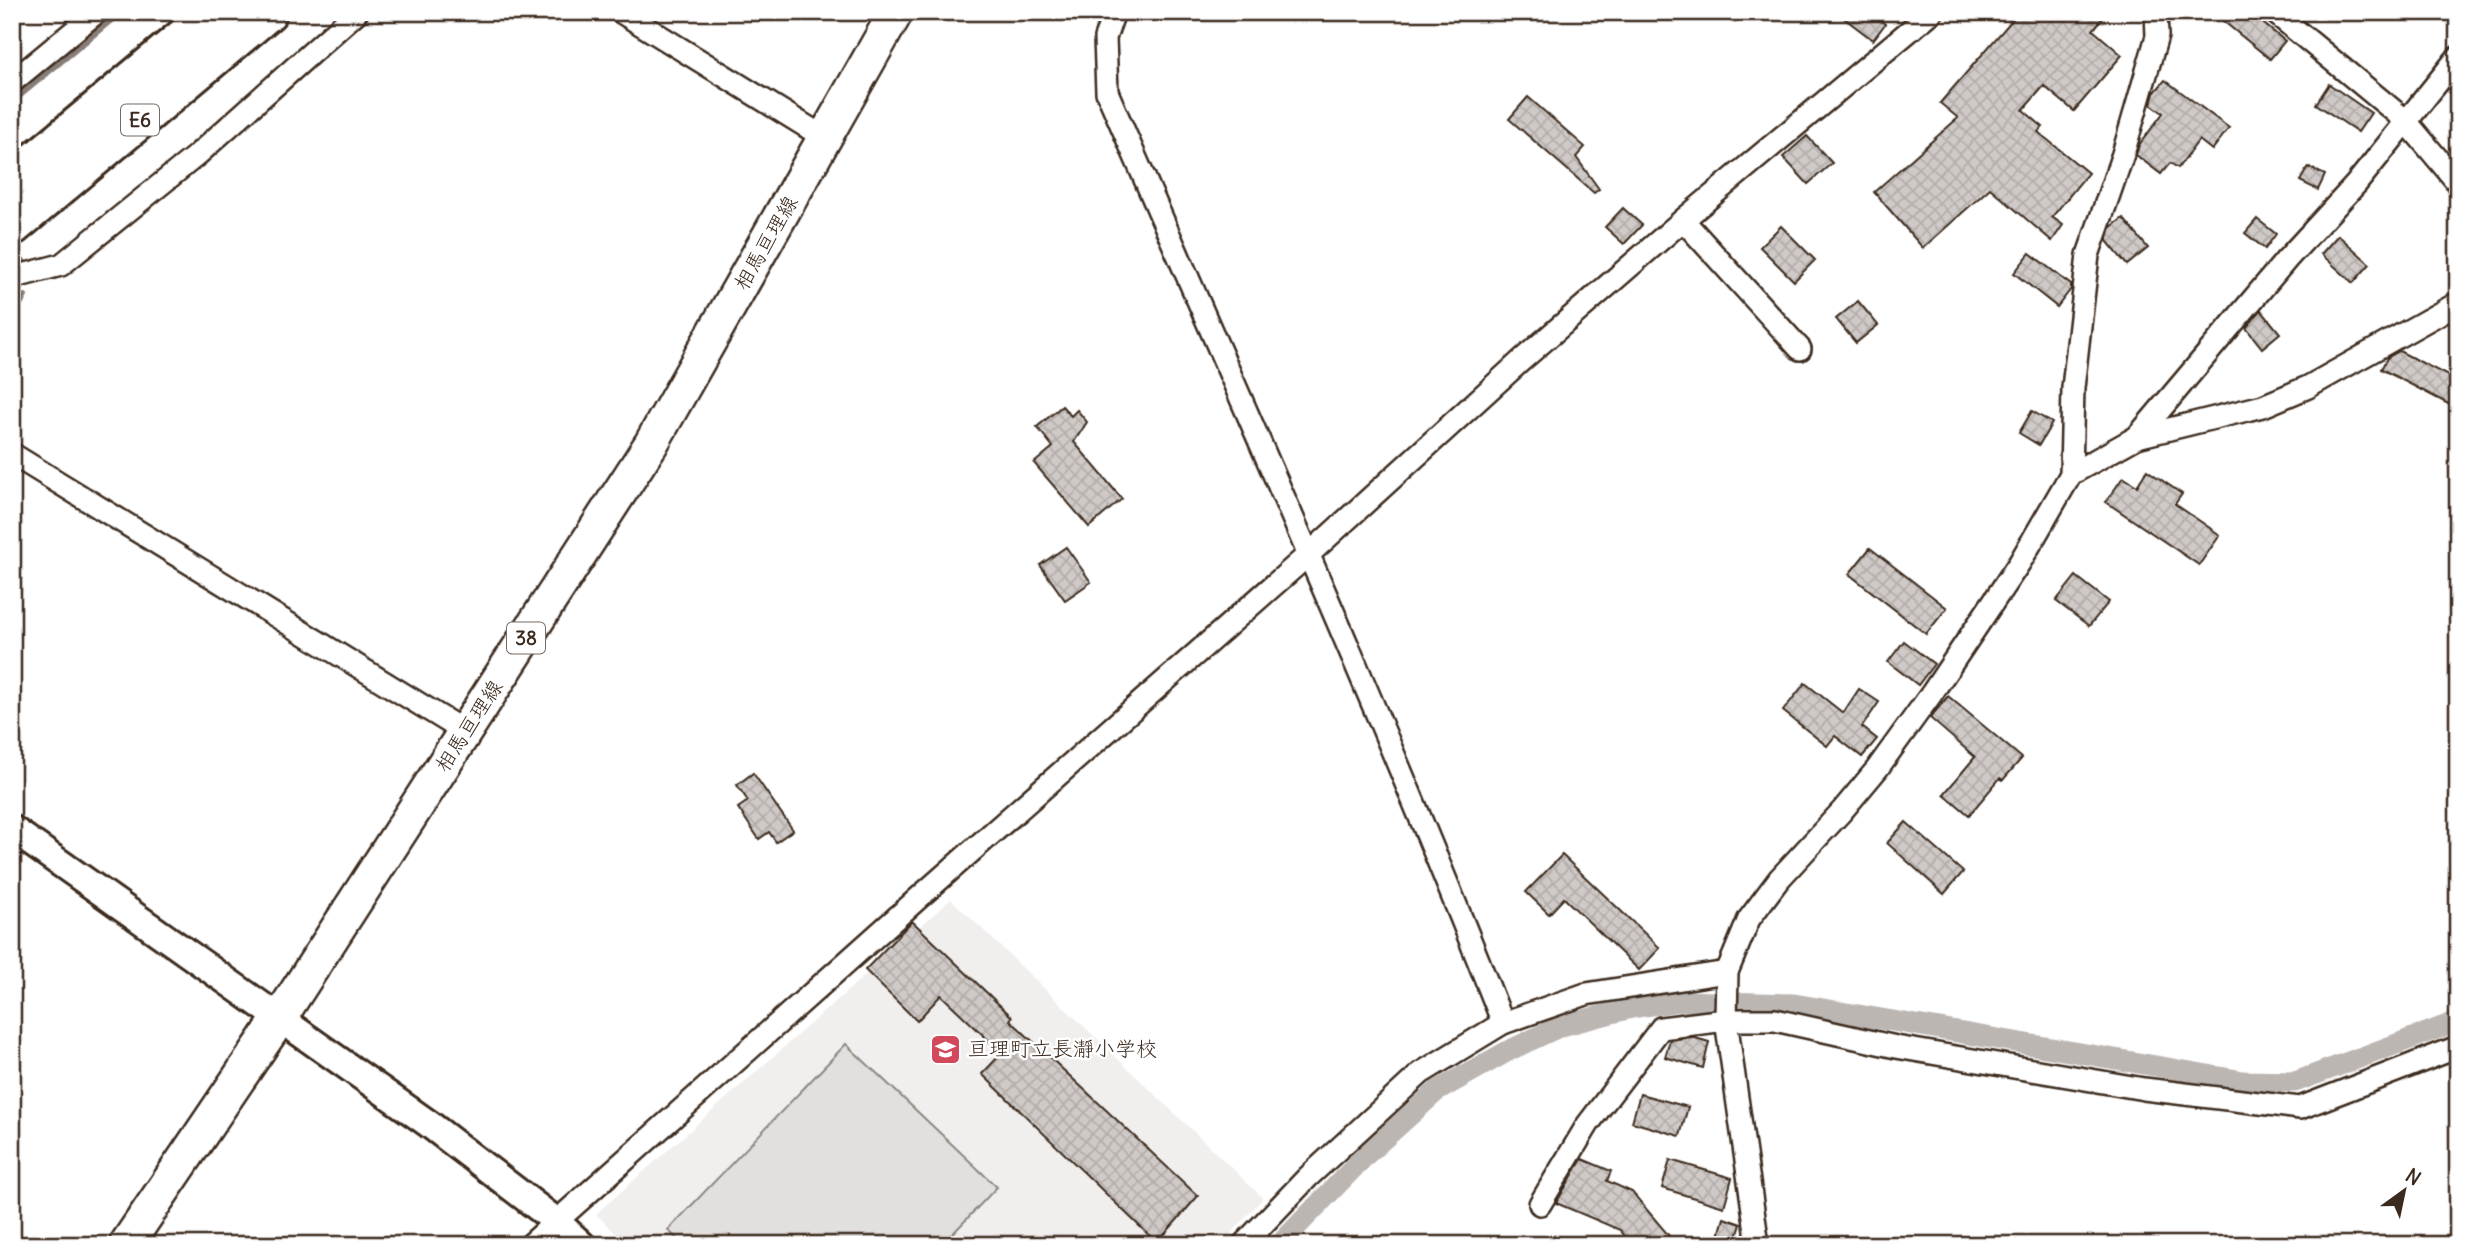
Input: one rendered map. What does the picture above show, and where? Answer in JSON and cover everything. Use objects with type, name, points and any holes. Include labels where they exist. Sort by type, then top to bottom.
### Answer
[{"type":"highway","name":"E6","points":[[12,181],[215,12]]},
{"type":"highway","name":"E6","points":[[12,226],[267,12]]},
{"type":"main road","name":"相馬亘理線","points":[[126,1245],[279,1019],[652,444],[896,12]]},
{"type":"street","points":[[12,82],[97,12]]},
{"type":"street","points":[[13,277],[61,265],[197,155],[357,12]]},
{"type":"street","points":[[621,12],[825,138]]},
{"type":"street","points":[[1114,12],[1105,38],[1107,92],[1453,895],[1503,1023]]},
{"type":"street","points":[[1758,1245],[1726,1020],[1727,972],[1749,919],[1779,879],[1842,811],[1900,736],[2020,562],[2071,474],[2073,388],[2088,255],[2123,154],[2157,36],[2156,12]]},
{"type":"street","points":[[2274,12],[2406,120],[2458,183]]},
{"type":"street","points":[[530,1245],[1308,555],[1522,359],[1918,16]]},
{"type":"street","points":[[2137,437],[2278,270],[2356,184],[2458,57]]},
{"type":"street","points":[[1683,220],[1800,349]]},
{"type":"street","points":[[2071,474],[2137,437],[2263,406],[2308,387],[2458,303]]},
{"type":"street","points":[[12,454],[465,732]]},
{"type":"street","points":[[12,829],[429,1124],[557,1222],[582,1245]]},
{"type":"street","points":[[1243,1245],[1308,1177],[1421,1073],[1503,1023],[1586,994],[1727,972]]},
{"type":"street","points":[[1540,1204],[1588,1124],[1661,1028],[1726,1020],[1775,1020],[1896,1047],[2144,1089],[2300,1108],[2458,1047]]},
{"type":"shaded area","name":"亘理町立長瀞小学校","points":[[951,899],[1263,1198],[1221,1245],[628,1245],[596,1214]]},
{"type":"shaded area","points":[[846,1044],[997,1187],[942,1245],[683,1245],[668,1230]]},
{"type":"building","points":[[1836,12],[1869,12],[1885,24],[1873,40]]},
{"type":"building","points":[[2019,12],[2108,12],[2093,30],[2122,55],[2074,111],[2044,86],[2023,110],[2043,127],[2038,132],[2088,173],[2052,217],[2063,225],[2052,241],[1990,188],[1923,248],[1874,192],[1958,118],[1940,103]]},
{"type":"building","points":[[2212,12],[2249,12],[2285,41],[2270,59]]},
{"type":"building","points":[[2165,80],[2229,128],[2212,150],[2199,140],[2178,168],[2170,163],[2161,174],[2136,155],[2139,145],[2163,113],[2151,104],[2154,93]]},
{"type":"building","points":[[2329,84],[2371,113],[2358,132],[2316,104]]},
{"type":"building","points":[[1528,97],[1585,147],[1576,157],[1599,189],[1594,193],[1509,119]]},
{"type":"building","points":[[1807,136],[1832,163],[1808,184],[1783,157]]},
{"type":"building","points":[[2308,167],[2325,175],[2318,190],[2300,181]]},
{"type":"building","points":[[1623,208],[1642,225],[1624,244],[1605,227]]},
{"type":"building","points":[[2123,218],[2148,248],[2127,265],[2107,241],[2111,227]]},
{"type":"building","points":[[2257,219],[2276,234],[2265,249],[2245,233]]},
{"type":"building","points":[[1781,226],[1815,260],[1794,281],[1760,247]]},
{"type":"building","points":[[2338,235],[2370,264],[2353,283],[2321,254]]},
{"type":"building","points":[[2030,253],[2071,285],[2071,289],[2057,307],[2014,273]]},
{"type":"building","points":[[1858,301],[1878,325],[1856,343],[1836,319]]},
{"type":"building","points":[[2261,310],[2280,333],[2262,348],[2246,328]]},
{"type":"building","points":[[2399,351],[2458,381],[2458,409],[2381,369],[2387,358]]},
{"type":"building","points":[[1062,406],[1071,416],[1077,410],[1087,422],[1074,442],[1122,499],[1089,527],[1034,463],[1053,447],[1037,427]]},
{"type":"building","points":[[2032,411],[2052,423],[2039,445],[2019,433]]},
{"type":"building","points":[[2147,470],[2182,494],[2175,504],[2220,535],[2199,565],[2106,502],[2123,477],[2137,486]]},
{"type":"building","points":[[1066,547],[1091,582],[1065,600],[1040,565]]},
{"type":"building","points":[[1870,548],[1947,608],[1926,634],[1849,574]]},
{"type":"building","points":[[2076,576],[2109,602],[2089,626],[2056,601]]},
{"type":"building","points":[[1904,641],[1934,664],[1918,685],[1888,662]]},
{"type":"building","points":[[1805,683],[1843,713],[1859,689],[1879,702],[1862,727],[1877,739],[1862,757],[1835,736],[1827,746],[1783,711]]},
{"type":"building","points":[[1948,696],[2022,758],[2003,780],[2000,778],[1969,815],[1944,794],[1975,757],[1930,718]]},
{"type":"building","points":[[753,773],[793,830],[776,842],[769,832],[759,839],[738,808],[748,801],[737,785]]},
{"type":"building","points":[[1906,822],[1963,872],[1944,894],[1887,843]]},
{"type":"building","points":[[1562,855],[1660,948],[1639,970],[1564,898],[1549,914],[1526,892]]},
{"type":"building","points":[[912,921],[1012,1017],[1010,1020],[1198,1196],[1157,1243],[982,1074],[1002,1053],[941,995],[917,1021],[865,970]]},
{"type":"building","points":[[1692,1037],[1709,1042],[1703,1068],[1665,1057],[1670,1040]]},
{"type":"building","points":[[1640,1094],[1688,1107],[1680,1136],[1632,1122]]},
{"type":"building","points":[[1582,1159],[1611,1171],[1607,1181],[1632,1192],[1670,1237],[1660,1245],[1632,1245],[1620,1230],[1556,1203]]},
{"type":"building","points":[[1670,1160],[1732,1178],[1724,1207],[1662,1188]]},
{"type":"building","points":[[1724,1218],[1741,1224],[1736,1241],[1719,1235]]},
{"type":"waterway","points":[[12,102],[121,12]]},
{"type":"waterway","points":[[17,254],[28,267]]},
{"type":"waterway","points":[[12,316],[25,296]]},
{"type":"waterway","points":[[1279,1245],[1367,1154],[1437,1091],[1508,1051],[1561,1026],[1631,1008],[1678,1001],[1794,1004],[2243,1081],[2295,1082],[2458,1021]]},
{"type":"place","name":"亘理町立長瀞小学校","points":[[945,1049]]}]
